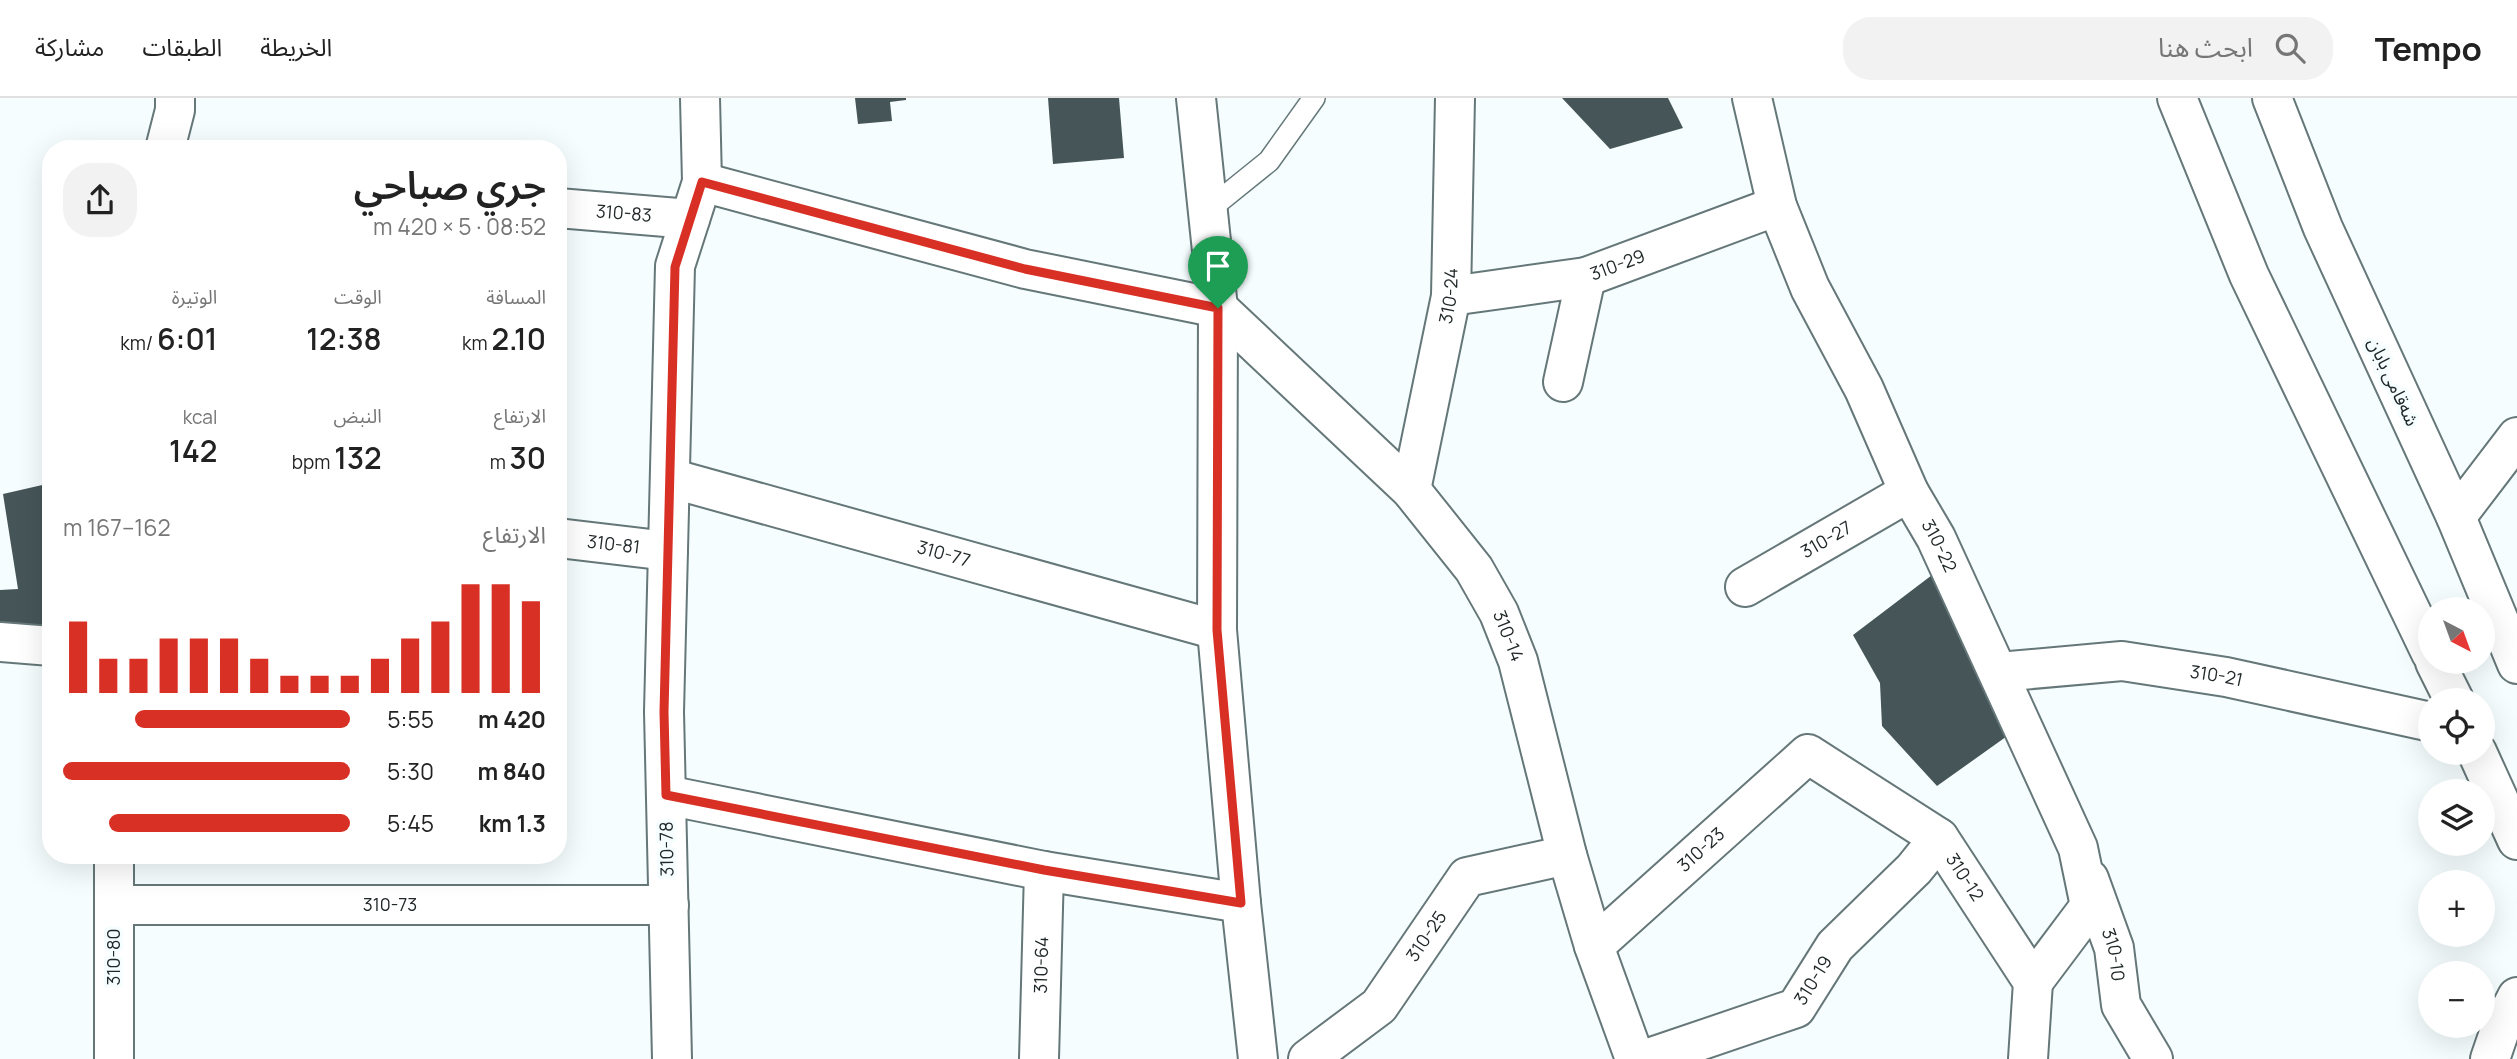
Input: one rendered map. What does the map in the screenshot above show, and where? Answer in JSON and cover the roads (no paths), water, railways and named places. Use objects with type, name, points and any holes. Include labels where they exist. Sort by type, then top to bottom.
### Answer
[{"type":"street","points":[[167,140],[176,98]]},
{"type":"street","name":"310-78","points":[[672,1059],[664,712],[675,267],[702,182],[701,98]]},
{"type":"street","points":[[1196,98],[1218,308],[1217,630],[1258,1059]]},
{"type":"street","name":"310-24","points":[[1411,490],[1451,296],[1455,98]]},
{"type":"street","points":[[2177,98],[2249,275],[2418,626]]},
{"type":"street","name":"شەقامی بابان","points":[[2272,98],[2323,228],[2456,517],[2517,664]]},
{"type":"street","name":"310-22","points":[[1754,99],[1777,206],[1810,288],[1864,389],[1909,492],[1936,538],[2078,848],[2090,906],[2034,982]]},
{"type":"street","points":[[702,182],[1025,269],[1218,308]]},
{"type":"street","name":"310-29","points":[[1451,296],[1586,277],[1777,206]]},
{"type":"street","name":"310-83","points":[[567,209],[690,219]]},
{"type":"street","points":[[1563,382],[1586,277]]},
{"type":"street","name":"310-14","points":[[1218,308],[1411,490],[1474,569],[1499,613],[1518,660],[1567,855],[1594,946],[1635,1059]]},
{"type":"street","points":[[2456,517],[2517,436]]},
{"type":"street","name":"310-77","points":[[670,478],[1217,630]]},
{"type":"street","name":"310-27","points":[[1745,587],[1909,492]]},
{"type":"street","name":"310-81","points":[[567,539],[668,551]]},
{"type":"street","points":[[0,642],[42,645]]},
{"type":"street","name":"310-21","points":[[1999,672],[2122,661],[2226,677],[2418,719]]},
{"type":"street","name":"310-12","points":[[1808,754],[1939,838],[2034,982]]},
{"type":"street","name":"310-23","points":[[1594,946],[1808,754]]},
{"type":"street","points":[[2483,765],[2517,840]]},
{"type":"street","points":[[666,795],[1044,870],[1241,903]]},
{"type":"street","name":"310-19","points":[[1646,1059],[1796,1008],[1835,946],[1914,869],[1939,838]]},
{"type":"street","name":"310-10","points":[[2078,848],[2114,948],[2121,1005],[2153,1059]]},
{"type":"street","name":"310-25","points":[[1308,1059],[1379,1006],[1467,877],[1567,855]]},
{"type":"street","name":"310-80","points":[[114,864],[114,1059]]},
{"type":"street","name":"310-64","points":[[1040,1059],[1044,870]]},
{"type":"street","name":"310-73","points":[[114,905],[668,905]]},
{"type":"street","points":[[2028,1059],[2034,982]]},
{"type":"street","points":[[2490,1059],[2500,1030],[2517,998]]},
{"type":"lane","points":[[1207,211],[1269,161],[1314,98]]}]
